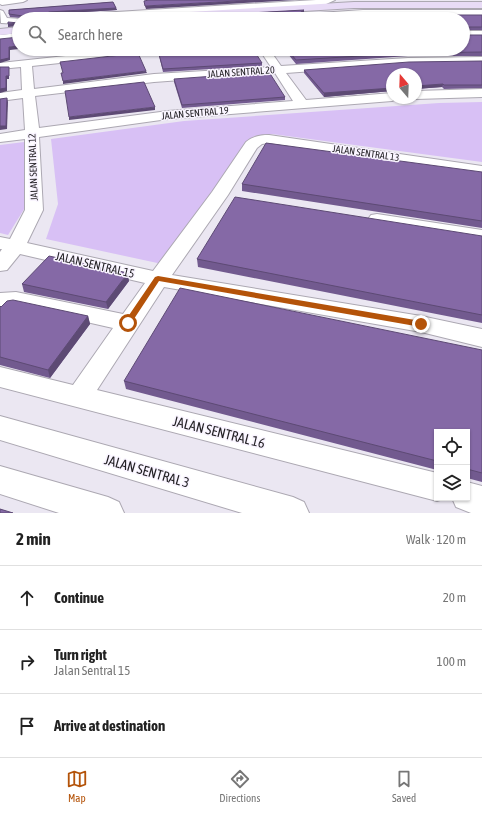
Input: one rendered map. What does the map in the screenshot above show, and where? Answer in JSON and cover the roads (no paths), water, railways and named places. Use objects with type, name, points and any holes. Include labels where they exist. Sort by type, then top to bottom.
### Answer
[{"type":"street","points":[[2,2],[24,0]]},
{"type":"street","points":[[163,12],[324,2],[331,0]]},
{"type":"street","points":[[366,0],[482,0]]},
{"type":"street","points":[[238,12],[353,5],[482,10]]},
{"type":"street","points":[[259,12],[353,5]]},
{"type":"street","points":[[403,12],[482,10]]},
{"type":"street","points":[[0,13],[4,22],[12,21]]},
{"type":"street","points":[[0,28],[12,27]]},
{"type":"street","points":[[0,32],[12,31]]},
{"type":"street","points":[[470,34],[482,34]]},
{"type":"street","points":[[0,38],[12,37]]},
{"type":"street","points":[[0,66],[94,56]]},
{"type":"street","points":[[269,56],[302,104]]},
{"type":"street","name":"JALAN SENTRAL 20","points":[[0,97],[154,78],[408,61],[482,60]]},
{"type":"street","name":"JALAN SENTRAL 12","points":[[4,256],[34,210],[32,134],[26,63]]},
{"type":"street","points":[[422,95],[482,93]]},
{"type":"street","name":"JALAN SENTRAL 19","points":[[0,138],[168,115],[386,97]]},
{"type":"street","name":"JALAN SENTRAL 13","points":[[158,279],[227,197],[251,145],[258,140],[269,140],[482,171]]},
{"type":"street","points":[[361,217],[482,236]]},
{"type":"street","name":"JALAN SENTRAL 15","points":[[4,256],[158,279],[413,323],[482,338]]},
{"type":"street","points":[[79,398],[158,279]]},
{"type":"street","points":[[0,301],[5,299],[16,299],[128,323]]},
{"type":"street","name":"JALAN SENTRAL 16","points":[[0,377],[411,480],[434,487]]},
{"type":"street","name":"JALAN SENTRAL 3","points":[[0,428],[293,513]]},
{"type":"street","points":[[0,480],[75,508],[108,513]]},
{"type":"street","points":[[470,498],[482,501]]}]
